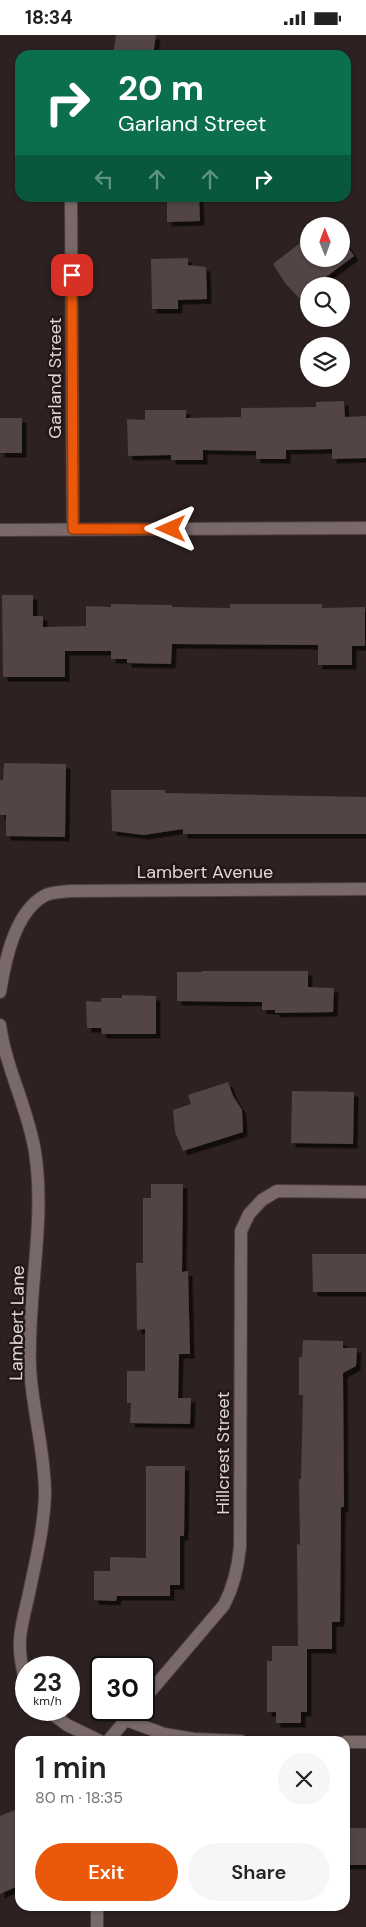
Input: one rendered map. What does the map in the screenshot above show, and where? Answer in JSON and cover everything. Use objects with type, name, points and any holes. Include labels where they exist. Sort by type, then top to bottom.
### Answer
[{"type":"street","name":"Garland Street","points":[[71,202],[73,529]]},
{"type":"street","points":[[0,530],[366,528]]},
{"type":"street","name":"Lambert Avenue","points":[[0,993],[6,959],[19,925],[31,906],[45,895],[71,891],[366,889]]},
{"type":"street","name":"Lambert Lane","points":[[0,1025],[3,1049],[30,1128],[36,1172],[37,1229],[30,1368],[44,1468],[45,1495],[42,1535],[20,1639],[21,1656]]},
{"type":"street","name":"Hillcrest Street","points":[[155,1686],[224,1605],[232,1588],[237,1570],[240,1547],[241,1231],[249,1213],[262,1200],[277,1191],[366,1192]]},
{"type":"street","points":[[62,1721],[90,1736]]},
{"type":"street","points":[[112,1736],[125,1721]]},
{"type":"street","points":[[141,1721],[164,1734],[176,1736]]},
{"type":"street","points":[[350,1742],[366,1742]]},
{"type":"street","points":[[97,1911],[97,1927]]},
{"type":"building","points":[[116,35],[156,35],[154,50],[114,50]]},
{"type":"building","points":[[167,202],[199,202],[200,221],[167,222]]},
{"type":"building","points":[[300,243],[300,267],[339,267],[326,277],[300,277],[299,298],[285,283],[273,264]]},
{"type":"building","points":[[350,250],[354,256],[350,259]]},
{"type":"building","points":[[188,258],[188,265],[206,267],[207,299],[178,300],[178,309],[152,309],[151,259]]},
{"type":"building","points":[[344,401],[345,417],[366,416],[366,458],[332,459],[332,449],[286,450],[286,459],[256,459],[256,451],[203,450],[203,460],[171,460],[171,455],[128,456],[127,419],[145,420],[145,410],[186,410],[186,418],[241,417],[241,408],[316,407],[316,402]]},
{"type":"building","points":[[0,418],[22,418],[22,453],[0,453]]},
{"type":"building","points":[[2,595],[33,595],[33,616],[43,616],[43,627],[86,626],[86,606],[111,607],[111,604],[230,608],[230,604],[322,604],[322,608],[365,607],[365,646],[352,646],[352,665],[318,665],[318,645],[172,644],[171,664],[127,663],[127,659],[111,659],[111,651],[65,651],[65,677],[3,677]]},
{"type":"building","points":[[4,763],[66,764],[65,837],[6,836],[6,815],[0,815],[0,780],[3,780]]},
{"type":"building","points":[[111,790],[165,790],[165,793],[366,797],[366,834],[183,834],[183,829],[144,835],[112,831]]},
{"type":"building","points":[[308,971],[308,987],[334,988],[333,1012],[275,1013],[275,1010],[262,1010],[262,1002],[177,1001],[177,972]]},
{"type":"building","points":[[122,995],[156,996],[156,1034],[102,1034],[101,1028],[87,1028],[86,1001],[101,1002],[101,998],[122,998]]},
{"type":"building","points":[[228,1082],[233,1096],[242,1110],[243,1132],[183,1151],[175,1132],[173,1110],[191,1104],[188,1095]]},
{"type":"building","points":[[292,1091],[354,1092],[353,1144],[291,1143]]},
{"type":"building","points":[[151,1184],[183,1184],[182,1272],[188,1271],[190,1354],[179,1354],[178,1398],[191,1398],[190,1424],[130,1423],[131,1403],[127,1403],[127,1371],[145,1371],[145,1329],[137,1330],[136,1263],[143,1263],[143,1198],[151,1198]]},
{"type":"building","points":[[312,1254],[366,1254],[366,1292],[313,1292]]},
{"type":"building","points":[[303,1340],[343,1341],[343,1348],[357,1348],[356,1366],[343,1373],[344,1507],[341,1507],[340,1622],[332,1622],[332,1649],[307,1649],[307,1712],[301,1712],[301,1723],[276,1723],[276,1712],[267,1712],[267,1661],[272,1661],[272,1646],[298,1646],[297,1544],[300,1545],[299,1479],[301,1479],[303,1395],[299,1395],[299,1357],[302,1357]]},
{"type":"building","points":[[146,1466],[185,1466],[184,1536],[180,1536],[180,1585],[170,1585],[170,1596],[117,1596],[116,1601],[94,1600],[94,1571],[110,1571],[110,1557],[146,1558]]},
{"type":"building","points":[[15,1810],[15,1887],[0,1894],[0,1816]]},
{"type":"building","points":[[350,1828],[366,1828],[366,1865],[350,1865]]},
{"type":"route","points":[[72,275],[73,529],[171,529]]}]
